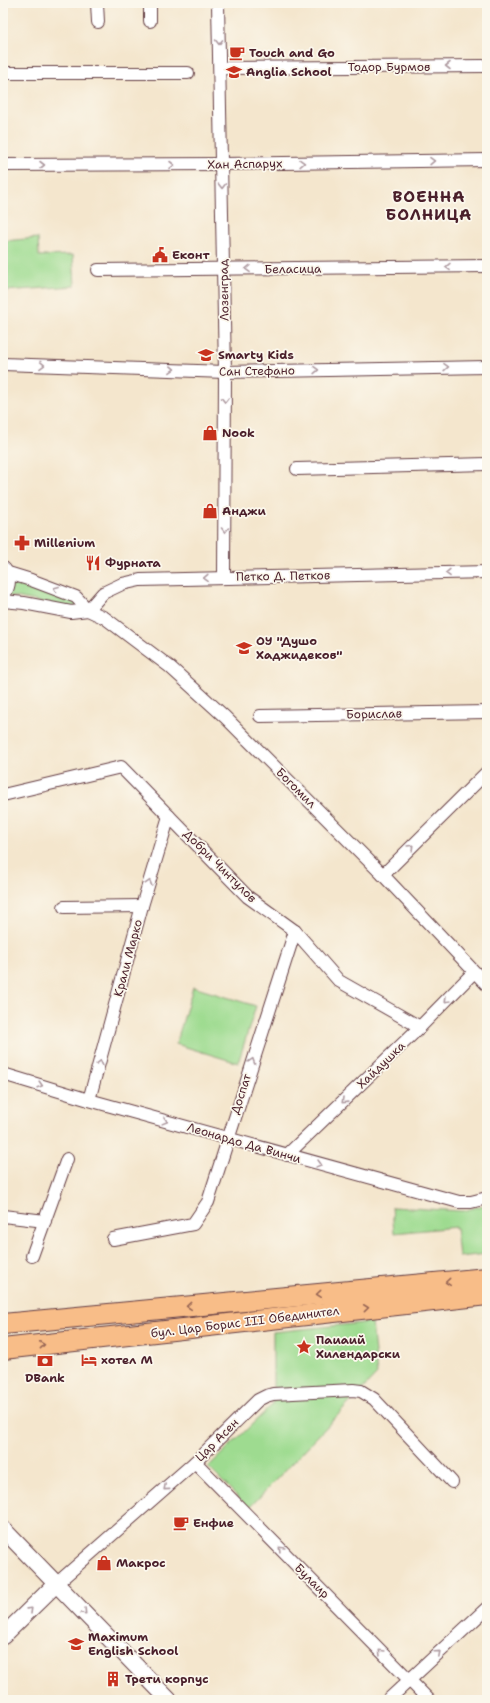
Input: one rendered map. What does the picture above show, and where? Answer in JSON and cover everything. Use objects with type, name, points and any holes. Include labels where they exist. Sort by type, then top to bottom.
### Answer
[{"type":"main road","name":"бул. Цар Борис III Обединител","points":[[3,1324],[487,1278]]},
{"type":"main road","name":"бул. Цар Борис III Обединител","points":[[3,1349],[487,1295]]},
{"type":"street","points":[[97,3],[98,22]]},
{"type":"street","points":[[150,3],[150,22]]},
{"type":"street","name":"Лозенград","points":[[218,3],[225,372],[224,577]]},
{"type":"street","name":"Тодор Бурмов","points":[[220,68],[487,66]]},
{"type":"street","points":[[3,74],[188,73]]},
{"type":"street","name":"Хан Аспарух","points":[[3,166],[487,160]]},
{"type":"street","name":"Беласица","points":[[98,270],[223,270],[487,266]]},
{"type":"street","name":"Сан Стефано","points":[[3,364],[225,372],[487,367]]},
{"type":"street","points":[[297,469],[487,464]]},
{"type":"street","points":[[3,593],[6,588],[7,580],[4,571]]},
{"type":"street","name":"Богомил","points":[[4,571],[76,597],[88,610],[105,618],[170,667],[225,717],[383,875],[487,985]]},
{"type":"street","name":"Петко Д. Петков","points":[[88,610],[103,593],[122,584],[140,580],[487,572]]},
{"type":"street","points":[[3,601],[24,603],[71,612],[88,610]]},
{"type":"street","name":"Борислав","points":[[260,716],[487,712]]},
{"type":"street","name":"Добри Чинтулов","points":[[3,795],[121,767],[248,897],[295,931],[339,981],[420,1027]]},
{"type":"street","points":[[383,875],[487,772]]},
{"type":"street","name":"Крали Марко","points":[[89,1100],[142,906],[169,816]]},
{"type":"street","points":[[64,907],[142,906]]},
{"type":"street","name":"Доспат","points":[[113,1239],[193,1224],[208,1202],[227,1138],[295,931]]},
{"type":"street","name":"Хайдушка","points":[[287,1155],[420,1027],[474,972]]},
{"type":"street","name":"Леонардо Да Винчи","points":[[3,1074],[89,1100],[459,1202],[472,1202],[487,1198]]},
{"type":"street","points":[[32,1256],[67,1159]]},
{"type":"street","points":[[3,1216],[45,1221]]},
{"type":"street","name":"Цар Асен","points":[[3,1636],[56,1584],[195,1462],[258,1400],[266,1396],[273,1394],[353,1390],[360,1391],[374,1399],[452,1482]]},
{"type":"street","name":"Булаир","points":[[195,1462],[429,1700]]},
{"type":"street","points":[[3,1529],[169,1700]]},
{"type":"street","points":[[388,1700],[487,1608]]},
{"type":"green space","points":[[38,238],[39,256],[73,255],[75,286],[4,291],[3,241]]},
{"type":"green space","points":[[9,577],[73,601],[80,607],[71,608],[5,595]]},
{"type":"green space","points":[[193,987],[256,1006],[238,1063],[176,1044]]},
{"type":"green space","points":[[487,1204],[487,1254],[459,1257],[456,1227],[394,1233],[392,1207],[463,1211]]},
{"type":"green space","points":[[372,1322],[377,1374],[249,1508],[208,1467],[273,1404],[273,1332]]},
{"type":"place","name":"Touch and Go","points":[[237,53]]},
{"type":"place","name":"Anglia School","points":[[234,72]]},
{"type":"place","name":"Еконт","points":[[160,255]]},
{"type":"place","name":"Smarty Kids","points":[[206,355]]},
{"type":"place","name":"Nook","points":[[210,433]]},
{"type":"place","name":"Анджи","points":[[210,511]]},
{"type":"place","name":"Millenium","points":[[22,543]]},
{"type":"place","name":"Фурната","points":[[93,563]]},
{"type":"place","name":"ОУ \"Душо Хаджидеков\"","points":[[244,648]]},
{"type":"place","name":"Паиаий Хилендарски","points":[[304,1347]]},
{"type":"place","name":"хотел М","points":[[89,1360]]},
{"type":"place","name":"DBank","points":[[45,1361]]},
{"type":"place","name":"Енфие","points":[[181,1523]]},
{"type":"place","name":"Макрос","points":[[104,1563]]},
{"type":"place","name":"Maximum English School","points":[[76,1644]]},
{"type":"place","name":"Трети корпус","points":[[113,1679]]},
{"type":"district","name":"ВОЕННА БОЛНИЦА","points":[[429,205]]}]
